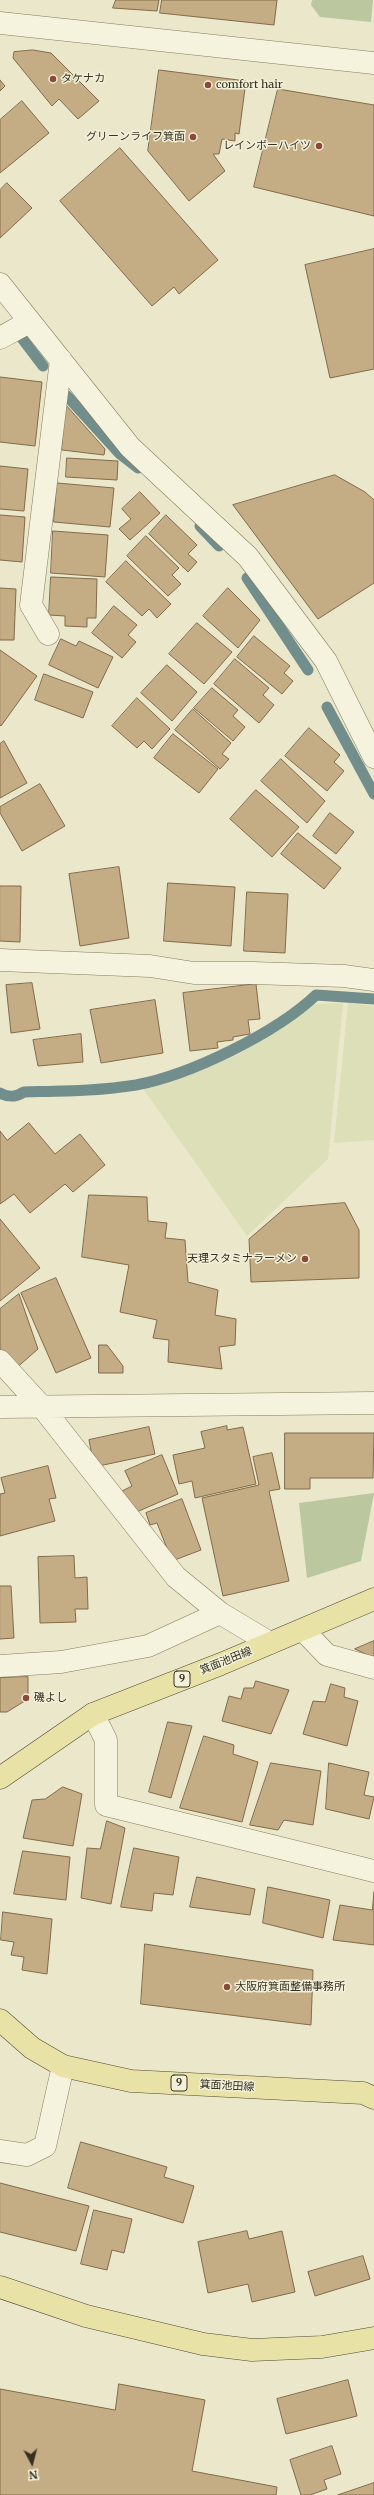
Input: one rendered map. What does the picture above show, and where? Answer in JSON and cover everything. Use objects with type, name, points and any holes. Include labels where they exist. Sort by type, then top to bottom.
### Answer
[{"type":"main road","name":"箕面池田線","points":[[0,1778],[93,1714],[303,1630],[374,1599]]},
{"type":"main road","name":"箕面池田線","points":[[0,2020],[32,2048],[63,2066],[131,2081],[363,2093],[374,2098]]},
{"type":"main road","points":[[0,2287],[86,2316],[203,2344],[252,2350],[322,2347],[374,2338]]},
{"type":"street","points":[[0,23],[374,63]]},
{"type":"street","points":[[0,284],[130,447],[248,557],[326,661],[374,757]]},
{"type":"street","points":[[0,338],[29,322]]},
{"type":"street","points":[[48,634],[32,605],[60,360]]},
{"type":"street","points":[[0,960],[150,966],[194,974],[276,973],[344,976],[374,980]]},
{"type":"street","points":[[0,1361],[42,1407],[176,1577],[220,1613],[270,1643]]},
{"type":"street","points":[[0,1407],[374,1404]]},
{"type":"street","points":[[0,1666],[62,1662],[148,1646],[220,1613]]},
{"type":"street","points":[[303,1630],[327,1654],[374,1668]]},
{"type":"street","points":[[93,1714],[106,1740],[106,1805],[374,1871]]},
{"type":"street","points":[[0,2151],[27,2155],[44,2146],[63,2066]]},
{"type":"green space","points":[[312,0],[373,0],[371,22],[320,17],[311,5]]},
{"type":"green space","points":[[343,1003],[328,1159],[247,1236],[142,1087],[186,1073],[218,1059],[266,1035],[315,1004]]},
{"type":"green space","points":[[348,1003],[374,1006],[374,1140],[334,1143]]},
{"type":"green space","points":[[374,1493],[361,1561],[307,1578],[299,1503]]},
{"type":"building","points":[[116,0],[159,0],[157,11],[113,8]]},
{"type":"building","points":[[162,0],[277,0],[274,25],[160,13]]},
{"type":"building","name":"タケナカ","points":[[33,50],[51,53],[99,101],[78,119],[59,99],[52,106],[13,58],[14,52]]},
{"type":"building","name":"グリーンライフ箕面","points":[[159,70],[246,81],[239,134],[235,133],[235,141],[222,139],[219,154],[213,154],[225,171],[189,201],[148,151]]},
{"type":"building","points":[[0,80],[5,86],[0,91]]},
{"type":"building","name":"レインボーハイツ","points":[[278,89],[374,105],[374,216],[254,187]]},
{"type":"building","points":[[22,101],[49,133],[0,173],[0,120]]},
{"type":"building","points":[[120,148],[218,260],[179,294],[174,287],[152,306],[60,201]]},
{"type":"building","points":[[7,183],[32,208],[0,238],[0,190]]},
{"type":"building","points":[[374,249],[374,369],[330,378],[305,265]]},
{"type":"building","points":[[0,377],[42,382],[35,446],[0,442]]},
{"type":"building","points":[[65,404],[105,449],[104,455],[62,450]]},
{"type":"building","points":[[67,458],[118,461],[117,480],[66,477]]},
{"type":"building","points":[[0,466],[28,469],[24,511],[0,509]]},
{"type":"building","points":[[335,475],[365,492],[374,500],[374,583],[318,619],[233,505]]},
{"type":"building","points":[[57,483],[114,488],[110,527],[54,522]]},
{"type":"building","points":[[140,492],[160,513],[130,540],[119,529],[131,519],[122,509]]},
{"type":"building","points":[[0,515],[25,517],[22,562],[0,560]]},
{"type":"building","points":[[166,515],[197,545],[188,554],[197,562],[188,572],[149,534]]},
{"type":"building","points":[[53,531],[108,535],[105,577],[51,573]]},
{"type":"building","points":[[146,536],[179,568],[172,575],[181,584],[168,596],[127,556]]},
{"type":"building","points":[[126,561],[171,604],[157,618],[149,609],[142,616],[106,582]]},
{"type":"building","points":[[51,577],[97,579],[96,618],[87,618],[87,627],[65,626],[65,616],[49,615]]},
{"type":"building","points":[[0,588],[16,589],[14,640],[0,640]]},
{"type":"building","points":[[228,588],[260,620],[238,648],[203,616]]},
{"type":"building","points":[[114,606],[137,625],[128,635],[136,642],[122,658],[92,633]]},
{"type":"building","points":[[197,623],[232,652],[204,684],[169,654]]},
{"type":"building","points":[[254,636],[290,666],[284,673],[293,681],[282,694],[237,657]]},
{"type":"building","points":[[61,639],[76,646],[79,641],[113,657],[98,688],[49,665]]},
{"type":"building","points":[[0,650],[37,676],[1,726],[0,725]]},
{"type":"building","points":[[235,659],[269,688],[263,695],[274,705],[259,723],[214,684]]},
{"type":"building","points":[[167,665],[197,692],[172,721],[141,693]]},
{"type":"building","points":[[44,674],[93,692],[83,718],[35,700]]},
{"type":"building","points":[[212,688],[238,710],[233,716],[245,727],[233,741],[194,708]]},
{"type":"building","points":[[137,698],[170,729],[152,749],[144,741],[137,748],[112,726]]},
{"type":"building","points":[[193,709],[231,743],[222,754],[229,759],[220,769],[175,730]]},
{"type":"building","points":[[309,728],[340,755],[334,762],[344,771],[327,791],[285,756]]},
{"type":"building","points":[[173,734],[218,769],[199,793],[154,758]]},
{"type":"building","points":[[4,741],[27,783],[0,798],[0,744]]},
{"type":"building","points":[[281,759],[325,801],[307,823],[261,781]]},
{"type":"building","points":[[40,784],[65,826],[22,851],[0,813],[0,807]]},
{"type":"building","points":[[256,790],[299,827],[272,857],[230,819]]},
{"type":"building","points":[[330,813],[354,832],[336,854],[313,836]]},
{"type":"building","points":[[298,833],[341,868],[324,889],[281,854]]},
{"type":"building","points":[[119,867],[129,938],[80,946],[69,874]]},
{"type":"building","points":[[168,883],[235,887],[231,946],[164,941]]},
{"type":"building","points":[[0,886],[21,886],[20,942],[0,941]]},
{"type":"building","points":[[247,892],[288,894],[285,953],[244,951]]},
{"type":"building","points":[[32,983],[40,1029],[11,1033],[6,985]]},
{"type":"building","points":[[256,984],[260,1019],[248,1020],[250,1034],[233,1037],[233,1040],[217,1042],[218,1048],[190,1051],[183,993]]},
{"type":"building","points":[[155,1000],[163,1053],[101,1063],[90,1010]]},
{"type":"building","points":[[81,1034],[83,1062],[38,1066],[33,1040]]},
{"type":"building","points":[[29,1123],[55,1154],[80,1134],[105,1165],[73,1192],[65,1184],[30,1213],[14,1194],[0,1204],[0,1131],[7,1140]]},
{"type":"building","points":[[89,1195],[147,1197],[148,1221],[167,1223],[165,1238],[185,1240],[188,1282],[218,1290],[215,1315],[236,1319],[235,1345],[219,1347],[222,1369],[168,1362],[169,1340],[153,1338],[157,1320],[120,1312],[129,1265],[82,1257]]},
{"type":"building","name":"天理スタミナラーメン","points":[[345,1203],[359,1230],[359,1278],[251,1282],[249,1239],[285,1208]]},
{"type":"building","points":[[0,1219],[40,1268],[0,1301]]},
{"type":"building","points":[[56,1278],[91,1358],[56,1373],[21,1293]]},
{"type":"building","points":[[19,1294],[38,1349],[14,1370],[0,1353],[0,1309]]},
{"type":"building","points":[[99,1345],[107,1345],[123,1366],[123,1373],[99,1373]]},
{"type":"building","points":[[227,1426],[227,1430],[243,1427],[256,1484],[195,1498],[192,1481],[179,1484],[173,1455],[205,1448],[201,1432]]},
{"type":"building","points":[[149,1427],[155,1454],[94,1467],[89,1440]]},
{"type":"building","points":[[285,1433],[374,1433],[373,1478],[310,1478],[310,1489],[285,1489]]},
{"type":"building","points":[[272,1453],[280,1489],[269,1491],[289,1581],[223,1596],[202,1498],[259,1485],[253,1457]]},
{"type":"building","points":[[162,1455],[178,1494],[132,1514],[122,1491],[132,1486],[125,1471]]},
{"type":"building","points":[[48,1466],[56,1498],[49,1499],[55,1521],[0,1536],[0,1494],[5,1493],[1,1478]]},
{"type":"building","points":[[182,1499],[201,1550],[172,1561],[157,1523],[150,1525],[146,1513]]},
{"type":"building","points":[[74,1556],[75,1578],[87,1577],[88,1609],[75,1609],[76,1622],[40,1623],[38,1557]]},
{"type":"building","points":[[0,1586],[11,1586],[14,1638],[0,1639]]},
{"type":"building","points":[[374,1641],[374,1658],[355,1649]]},
{"type":"building","points":[[28,1677],[28,1699],[7,1712],[0,1712],[0,1678]]},
{"type":"building","points":[[256,1681],[289,1690],[271,1734],[222,1721],[229,1696],[241,1699],[244,1688],[253,1688]]},
{"type":"building","points":[[331,1684],[345,1688],[344,1697],[358,1701],[347,1746],[303,1734],[313,1701],[325,1702]]},
{"type":"building","points":[[168,1722],[192,1726],[171,1798],[149,1792]]},
{"type":"building","points":[[204,1736],[234,1745],[233,1754],[258,1762],[242,1822],[180,1808]]},
{"type":"building","points":[[271,1763],[321,1771],[313,1825],[284,1820],[278,1830],[250,1825]]},
{"type":"building","points":[[329,1763],[369,1772],[364,1795],[374,1797],[369,1819],[326,1809]]},
{"type":"building","points":[[63,1787],[82,1794],[73,1846],[23,1838],[32,1800],[45,1799]]},
{"type":"building","points":[[107,1821],[125,1828],[111,1904],[81,1898],[87,1848],[100,1849]]},
{"type":"building","points":[[134,1848],[179,1857],[173,1895],[154,1893],[152,1911],[121,1907]]},
{"type":"building","points":[[23,1851],[70,1857],[66,1900],[14,1894]]},
{"type":"building","points":[[197,1877],[255,1889],[250,1915],[190,1907]]},
{"type":"building","points":[[268,1887],[330,1900],[323,1938],[263,1923]]},
{"type":"building","points":[[374,1892],[374,1945],[333,1940],[340,1905],[372,1910]]},
{"type":"building","points":[[3,1912],[52,1919],[47,1974],[22,1970],[24,1957],[11,1955],[14,1942],[1,1940]]},
{"type":"building","name":"大阪府箕面整備事務所","points":[[145,1944],[313,1970],[311,2025],[141,2004]]},
{"type":"building","points":[[81,2142],[167,2167],[164,2177],[194,2186],[183,2223],[68,2188]]},
{"type":"building","points":[[0,2183],[89,2206],[76,2251],[0,2232]]},
{"type":"building","points":[[94,2210],[132,2219],[124,2253],[112,2250],[107,2270],[81,2264]]},
{"type":"building","points":[[247,2231],[249,2239],[282,2231],[295,2292],[252,2302],[248,2284],[208,2293],[198,2242]]},
{"type":"building","points":[[363,2256],[370,2279],[315,2296],[308,2272]]},
{"type":"building","points":[[348,2380],[357,2416],[286,2434],[277,2399]]},
{"type":"building","points":[[119,2384],[205,2400],[192,2471],[277,2487],[276,2495],[0,2495],[0,2389],[115,2410]]},
{"type":"building","points":[[332,2446],[341,2474],[324,2480],[327,2489],[310,2495],[301,2495],[290,2460]]},
{"type":"building","points":[[374,2483],[374,2495],[338,2495]]},
{"type":"waterway","points":[[21,337],[43,366]]},
{"type":"waterway","points":[[67,396],[120,454],[138,468]]},
{"type":"waterway","points":[[200,526],[219,546]]},
{"type":"waterway","points":[[247,578],[308,670]]},
{"type":"waterway","points":[[327,707],[374,794]]},
{"type":"waterway","points":[[0,1093],[6,1096],[12,1096],[24,1092],[108,1088],[136,1085],[158,1080],[206,1062],[256,1038],[279,1024],[316,995],[374,999]]},
{"type":"place","name":"タケナカ","points":[[53,79]]},
{"type":"place","name":"comfort hair","points":[[208,85]]},
{"type":"place","name":"グリーンライフ箕面","points":[[193,137]]},
{"type":"place","name":"レインボーハイツ","points":[[319,146]]},
{"type":"place","name":"天理スタミナラーメン","points":[[305,1259]]},
{"type":"place","name":"磯よし","points":[[26,1698]]},
{"type":"place","name":"大阪府箕面整備事務所","points":[[227,1987]]}]
